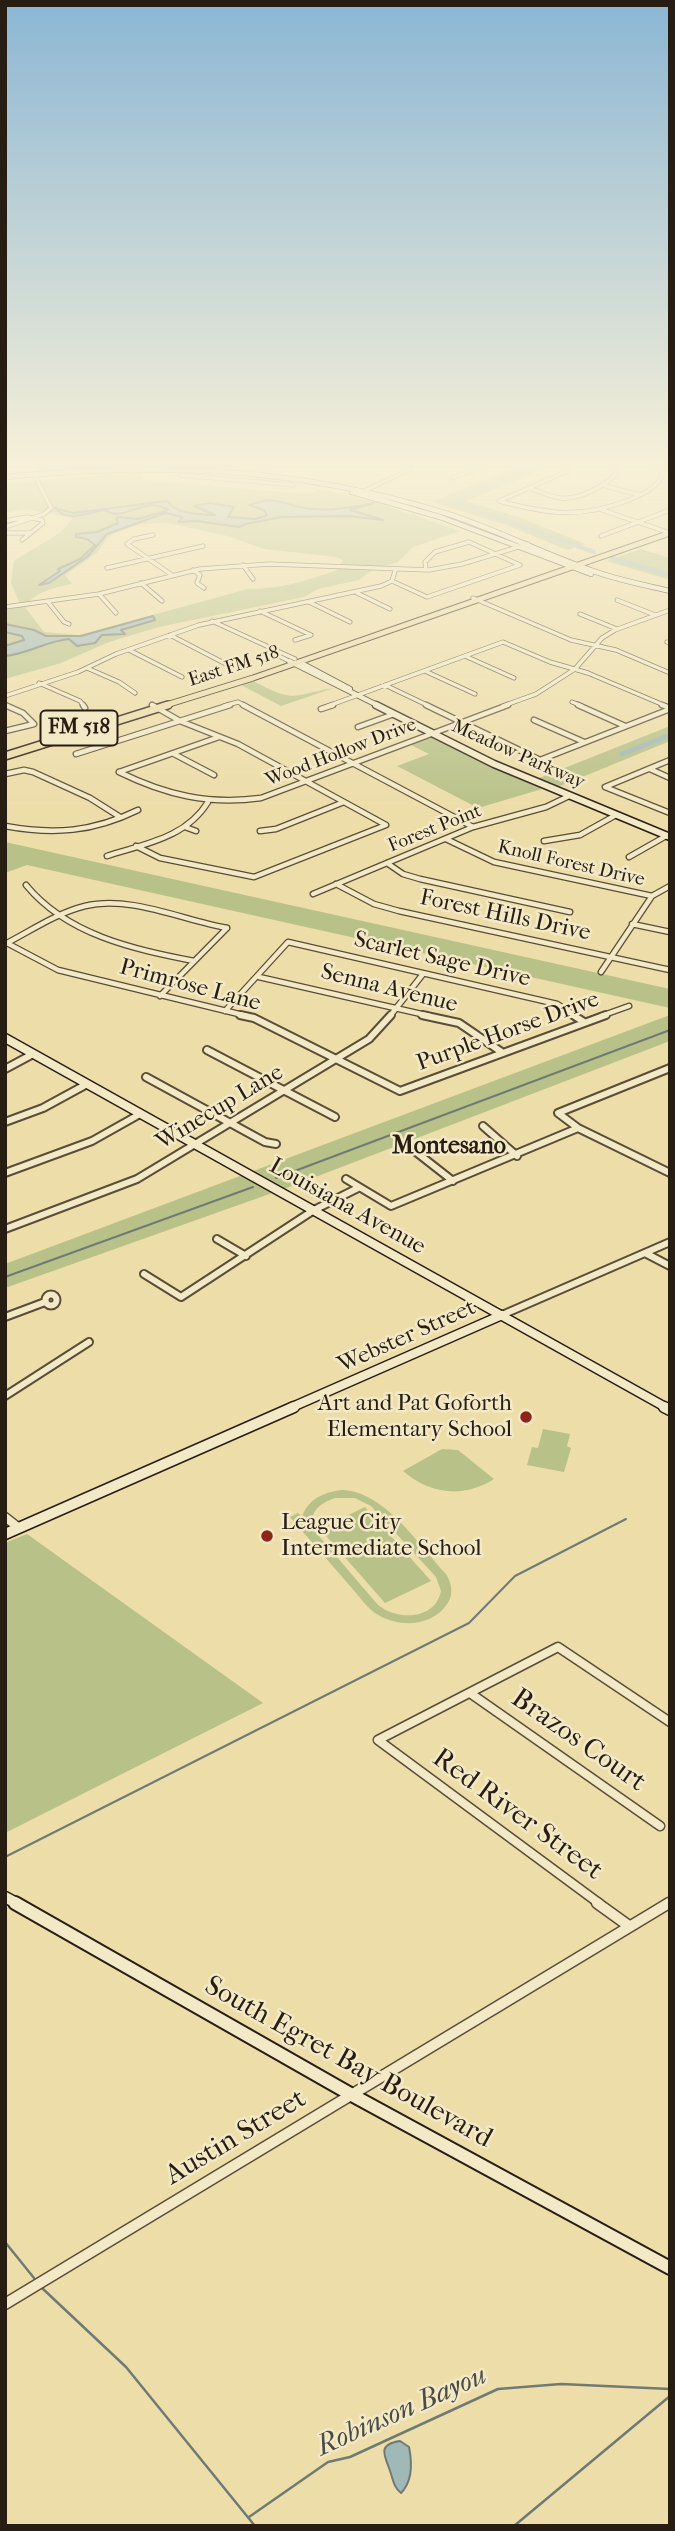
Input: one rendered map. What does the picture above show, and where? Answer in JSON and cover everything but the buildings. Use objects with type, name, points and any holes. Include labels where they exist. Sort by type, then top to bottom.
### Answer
[{"type":"main road","name":"East FM 518","points":[[5,754],[294,662],[534,579]]},
{"type":"street","points":[[5,607],[99,594],[156,579]]},
{"type":"street","points":[[198,579],[197,583],[204,589]]},
{"type":"street","points":[[5,696],[212,621],[357,593],[392,580],[427,597],[479,579]]},
{"type":"street","points":[[624,579],[670,591]]},
{"type":"street","points":[[624,579],[670,591]]},
{"type":"street","points":[[141,583],[162,601]]},
{"type":"street","points":[[357,593],[390,609]]},
{"type":"street","points":[[99,594],[116,613]]},
{"type":"street","points":[[476,599],[571,640],[616,650],[669,672]]},
{"type":"street","points":[[617,600],[655,615]]},
{"type":"street","points":[[307,601],[350,622]]},
{"type":"street","points":[[48,602],[64,622],[69,624]]},
{"type":"street","points":[[259,610],[311,635],[295,640]]},
{"type":"street","name":"Wood Hollow Drive","points":[[174,754],[119,772],[181,799],[231,802],[261,797],[536,694],[575,669],[602,638],[617,629],[670,610]]},
{"type":"street","points":[[580,614],[617,629]]},
{"type":"street","points":[[212,621],[294,662]]},
{"type":"street","points":[[170,635],[226,664]]},
{"type":"street","points":[[321,709],[503,642],[670,708]]},
{"type":"street","points":[[128,650],[182,677]]},
{"type":"street","points":[[465,656],[514,678]]},
{"type":"street","name":"Meadow Parkway","points":[[294,662],[343,684],[357,696],[432,733],[569,796],[668,837]]},
{"type":"street","points":[[87,668],[119,682],[135,693]]},
{"type":"street","points":[[425,671],[475,694]]},
{"type":"street","points":[[39,683],[80,701],[85,708]]},
{"type":"street","points":[[385,685],[540,760],[670,708]]},
{"type":"street","points":[[76,754],[238,702],[473,827]]},
{"type":"street","points":[[572,702],[625,726]]},
{"type":"street","points":[[5,705],[23,713],[34,724],[5,731]]},
{"type":"street","points":[[136,846],[150,855],[254,877],[386,825],[238,744],[180,721],[155,707]]},
{"type":"street","points":[[358,727],[394,714]]},
{"type":"street","points":[[534,720],[584,742]]},
{"type":"street","points":[[174,754],[219,737]]},
{"type":"street","points":[[174,754],[214,775]]},
{"type":"street","points":[[670,760],[605,787],[670,813]]},
{"type":"street","points":[[650,769],[670,778]]},
{"type":"street","points":[[5,774],[24,770],[90,798],[120,817]]},
{"type":"street","name":"Forest Point","points":[[313,894],[473,827],[545,807],[569,796]]},
{"type":"street","points":[[107,856],[185,827],[198,819],[208,802]]},
{"type":"street","points":[[260,831],[276,829],[344,802]]},
{"type":"street","points":[[5,826],[61,835],[138,810]]},
{"type":"street","points":[[544,841],[580,835],[617,816]]},
{"type":"street","points":[[185,827],[196,831]]},
{"type":"street","points":[[629,857],[668,837]]},
{"type":"street","name":"Knoll Forest Drive","points":[[446,839],[494,862],[652,896]]},
{"type":"street","points":[[216,871],[223,863]]},
{"type":"street","points":[[387,863],[403,874],[419,879],[570,912]]},
{"type":"street","name":"Forest Hills Drive","points":[[337,884],[374,904],[399,911],[670,970]]},
{"type":"street","points":[[26,885],[44,908],[103,938],[194,961]]},
{"type":"street","points":[[601,972],[652,896],[670,886]]},
{"type":"street","points":[[6,943],[79,908],[115,904],[227,928],[160,996]]},
{"type":"street","points":[[632,924],[670,932]]},
{"type":"street","name":"Scarlet Sage Drive","points":[[259,977],[288,942],[557,1004],[584,1022]]},
{"type":"street","name":"Primrose Lane","points":[[6,943],[58,970],[254,1018],[400,1091]]},
{"type":"street","name":"Winecup Lane","points":[[5,1229],[129,1183],[336,1059],[375,1035],[423,974]]},
{"type":"street","points":[[225,1011],[259,977]]},
{"type":"street","name":"Senna Avenue","points":[[259,977],[466,1026],[503,1053]]},
{"type":"street","name":"Purple Horse Drive","points":[[400,1091],[629,1006]]},
{"type":"street","name":"Louisiana Avenue","points":[[5,1038],[670,1410]]},
{"type":"street","points":[[207,1049],[335,1117]]},
{"type":"street","points":[[5,1069],[33,1054]]},
{"type":"street","points":[[669,1070],[558,1113],[578,1128],[670,1173]]},
{"type":"street","points":[[146,1077],[265,1142],[276,1144]]},
{"type":"street","points":[[5,1122],[43,1108],[87,1084]]},
{"type":"street","points":[[5,1174],[92,1141],[140,1114]]},
{"type":"street","points":[[483,1126],[517,1156]]},
{"type":"street","points":[[346,1179],[391,1206],[517,1156],[578,1128]]},
{"type":"street","points":[[416,1152],[453,1181]]},
{"type":"street","points":[[144,1274],[181,1297],[314,1210],[358,1188]]},
{"type":"street","points":[[216,1239],[246,1256]]},
{"type":"street","name":"Webster Street","points":[[5,1534],[670,1242]]},
{"type":"street","points":[[645,1253],[670,1266]]},
{"type":"street","points":[[5,1317],[45,1302]]},
{"type":"street","points":[[5,1396],[89,1342]]},
{"type":"street","points":[[5,1517],[19,1528]]},
{"type":"street","points":[[470,1693],[558,1647],[670,1722]]},
{"type":"street","name":"Red River Street","points":[[470,1693],[378,1741],[629,1926]]},
{"type":"street","name":"Brazos Court","points":[[470,1693],[660,1826]]},
{"type":"street","name":"South Egret Bay Boulevard","points":[[5,1898],[352,2095],[670,2269]]},
{"type":"street","name":"Austin Street","points":[[5,2304],[670,1902]]},
{"type":"green space","points":[[12,579],[68,579],[72,584],[40,594],[25,607],[44,632],[79,635],[248,589],[271,588],[310,579],[360,579],[318,589],[304,597],[159,627],[109,642],[61,663],[5,679],[5,610],[20,604]]},
{"type":"green space","points":[[253,681],[278,693],[294,696],[334,688],[281,706],[241,685]]},
{"type":"green space","points":[[670,726],[670,741],[558,787],[537,779]]},
{"type":"green space","points":[[431,737],[542,789],[478,808],[397,766],[429,754],[411,745]]},
{"type":"green space","points":[[5,842],[670,989],[670,1008],[27,865],[5,873]]},
{"type":"green space","points":[[670,1015],[670,1041],[292,1186],[5,1288],[5,1264]]},
{"type":"green space","points":[[543,1429],[570,1434],[567,1446],[571,1448],[564,1472],[527,1465],[532,1447],[538,1448]]},
{"type":"green space","points":[[442,1449],[458,1450],[494,1479],[471,1489],[448,1491],[425,1485],[403,1471]]},
{"type":"green space","points":[[335,1491],[357,1493],[386,1509],[446,1574],[451,1596],[438,1614],[422,1621],[405,1623],[388,1620],[376,1613],[290,1517],[298,1513],[302,1517],[313,1501]],"holes":[[[335,1498],[355,1498],[371,1506],[436,1577],[441,1591],[431,1608],[415,1615],[405,1615],[395,1614],[378,1605],[312,1528],[314,1512],[325,1502]]]},
{"type":"green space","points":[[365,1507],[431,1581],[385,1603],[320,1529]]},
{"type":"green space","points":[[27,1534],[263,1703],[5,1833],[5,1543]]},
{"type":"water","points":[[48,579],[55,579],[49,583],[39,585]]},
{"type":"water","points":[[153,616],[155,620],[121,630],[125,634],[102,635],[95,643],[77,646],[69,639],[5,656],[5,646],[24,640],[22,636],[5,632],[5,624],[34,630],[46,636],[81,636]]},
{"type":"water","points":[[400,2441],[409,2447],[411,2465],[408,2483],[401,2493],[395,2485],[384,2454],[389,2444]]},
{"type":"waterway","points":[[622,754],[670,735]]},
{"type":"waterway","points":[[276,1178],[670,1030]]},
{"type":"waterway","points":[[5,1277],[253,1187]]},
{"type":"waterway","points":[[5,1857],[469,1623],[515,1576],[626,1519]]},
{"type":"waterway","name":"Robinson Bayou","points":[[5,2242],[34,2278]]},
{"type":"waterway","name":"Robinson Bayou","points":[[42,2288],[126,2367],[255,2526]]},
{"type":"waterway","name":"Robinson Bayou","points":[[249,2517],[328,2462],[350,2457],[498,2389],[561,2384],[670,2389]]},
{"type":"waterway","name":"Robinson Bayou","points":[[514,2526],[670,2396]]},
{"type":"place","name":"Art and Pat Goforth Elementary School","points":[[526,1417]]},
{"type":"place","name":"League City Intermediate School","points":[[267,1536]]},
{"type":"district","name":"Montesano","points":[[449,1147]]}]
